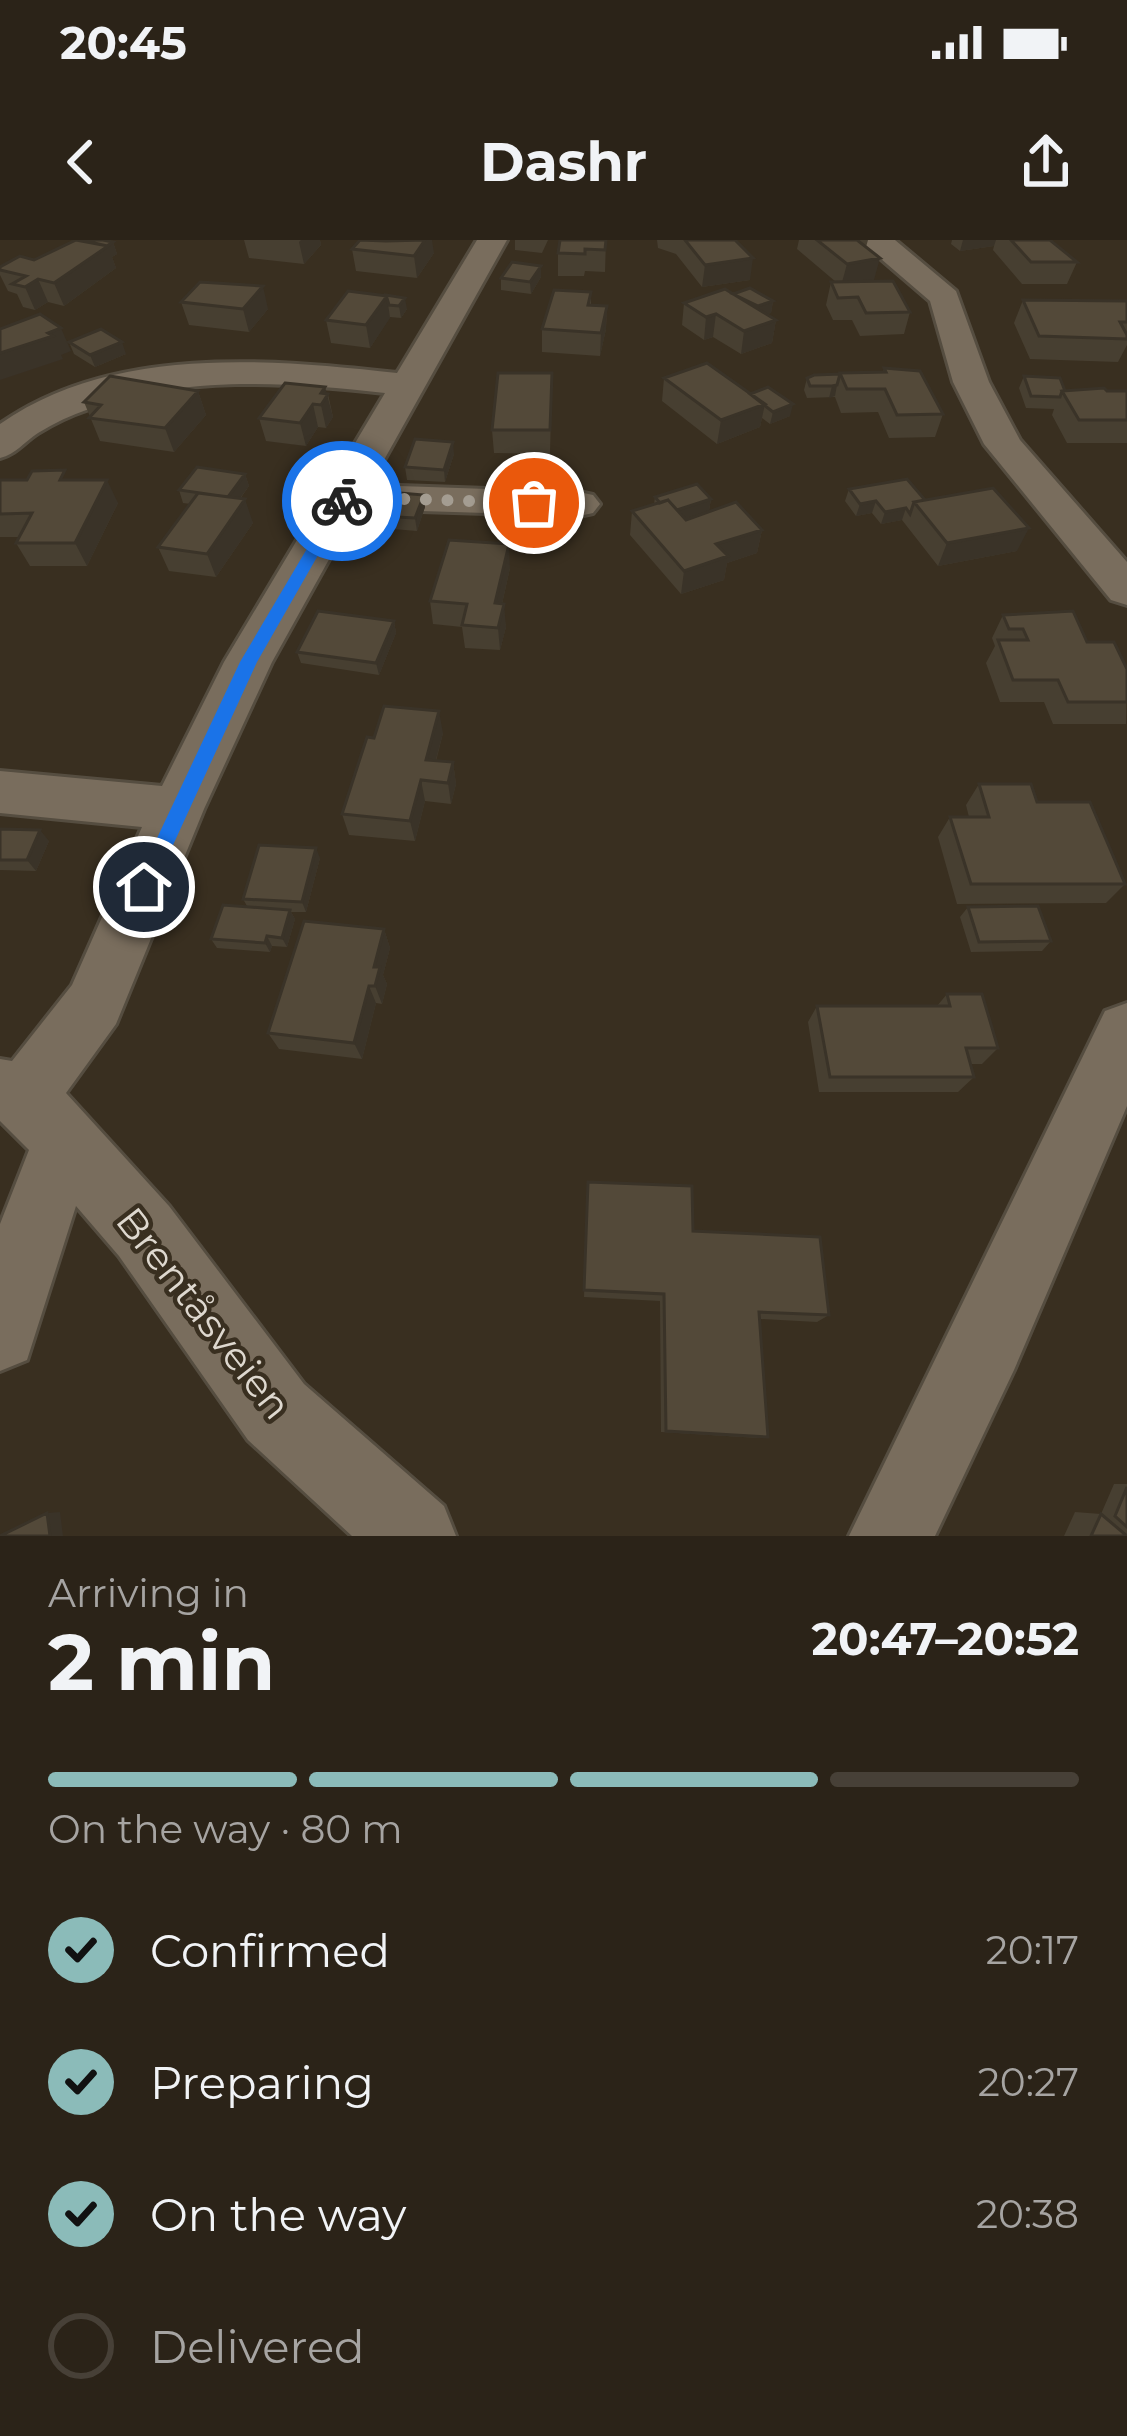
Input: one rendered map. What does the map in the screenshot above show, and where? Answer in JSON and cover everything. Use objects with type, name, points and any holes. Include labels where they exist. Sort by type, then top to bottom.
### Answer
[{"type":"street","points":[[0,1333],[49,1183],[31,1110],[94,1004],[177,809],[248,662],[492,240]]},
{"type":"street","points":[[874,240],[903,259],[945,298],[971,382],[1003,444],[1127,590]]},
{"type":"street","points":[[0,446],[6,437],[45,413],[144,379],[253,371],[410,385]]},
{"type":"street","points":[[929,381],[971,382]]},
{"type":"street","points":[[344,497],[579,504]]},
{"type":"street","points":[[1084,541],[1117,530],[1127,520]]},
{"type":"street","points":[[0,792],[177,809]]},
{"type":"street","points":[[891,1536],[987,1343],[1127,1032]]},
{"type":"street","name":"Brentåsveien","points":[[31,1110],[144,1231],[277,1412],[414,1536]]},
{"type":"building","points":[[76,240],[108,246],[54,283],[38,279],[25,287],[12,284],[26,276],[0,270],[20,256],[34,260]]},
{"type":"building","points":[[360,240],[425,240],[414,256],[352,249]]},
{"type":"building","points":[[560,240],[606,240],[605,250],[558,253]]},
{"type":"building","points":[[685,240],[735,240],[753,258],[705,265]]},
{"type":"building","points":[[817,240],[857,240],[880,258],[847,264]]},
{"type":"building","points":[[1011,240],[1050,240],[1077,262],[1031,262]]},
{"type":"building","points":[[512,262],[541,266],[530,282],[501,278]]},
{"type":"building","points":[[893,281],[910,312],[866,313],[858,297],[838,298],[831,282]]},
{"type":"building","points":[[200,282],[263,286],[243,309],[181,302]]},
{"type":"building","points":[[750,288],[773,301],[758,306],[733,294]]},
{"type":"building","points":[[725,289],[776,320],[744,331],[684,303]]},
{"type":"building","points":[[554,290],[591,292],[588,305],[607,306],[601,333],[542,329]]},
{"type":"building","points":[[348,291],[387,296],[366,325],[326,320]]},
{"type":"building","points":[[386,295],[405,298],[399,306],[389,305]]},
{"type":"building","points":[[1023,300],[1127,301],[1127,322],[1120,322],[1127,339],[1039,336]]},
{"type":"building","points":[[40,314],[61,328],[48,333],[53,336],[0,353],[0,329]]},
{"type":"building","points":[[101,329],[122,342],[90,355],[69,342]]},
{"type":"building","points":[[707,363],[765,404],[721,420],[664,378]]},
{"type":"building","points":[[884,368],[920,371],[943,414],[897,415],[885,389],[847,389],[840,373],[886,372]]},
{"type":"building","points":[[498,373],[552,373],[550,430],[492,430]]},
{"type":"building","points":[[840,374],[837,385],[832,386],[810,386],[807,378],[814,375]]},
{"type":"building","points":[[110,376],[198,391],[165,428],[89,418],[101,405],[84,402]]},
{"type":"building","points":[[1024,376],[1060,378],[1065,391],[1060,397],[1031,396]]},
{"type":"building","points":[[285,383],[325,387],[321,393],[328,394],[321,405],[313,404],[300,423],[259,418]]},
{"type":"building","points":[[768,387],[793,404],[773,412],[750,394]]},
{"type":"building","points":[[1062,391],[1127,391],[1127,420],[1079,420]]},
{"type":"building","points":[[415,439],[453,442],[444,470],[405,467]]},
{"type":"building","points":[[197,467],[245,474],[228,497],[179,490]]},
{"type":"building","points":[[65,470],[60,480],[107,480],[75,543],[16,543],[32,513],[0,514],[0,480],[27,480],[32,471]]},
{"type":"building","points":[[907,479],[925,500],[914,502],[910,514],[906,508],[885,512],[876,501],[860,504],[849,489]]},
{"type":"building","points":[[697,484],[711,499],[677,510],[668,500],[660,503],[655,497]]},
{"type":"building","points":[[993,488],[1029,528],[947,543],[914,502]]},
{"type":"building","points":[[388,492],[424,495],[415,518],[379,516]]},
{"type":"building","points":[[198,493],[245,499],[207,554],[158,547]]},
{"type":"building","points":[[668,500],[686,520],[736,502],[762,530],[716,544],[728,556],[684,571],[632,511]]},
{"type":"building","points":[[449,540],[509,544],[495,603],[504,604],[498,628],[462,625],[467,604],[430,601]]},
{"type":"building","points":[[318,611],[394,621],[376,663],[297,652]]},
{"type":"building","points":[[1073,611],[1087,642],[1114,642],[1127,669],[1127,702],[1068,702],[1058,680],[1013,680],[998,640],[1028,640],[1023,629],[1009,629],[1003,615]]},
{"type":"building","points":[[384,706],[439,711],[426,760],[453,762],[448,783],[421,780],[410,821],[342,814],[367,737],[374,738]]},
{"type":"building","points":[[979,784],[1031,784],[1037,802],[1090,802],[1125,884],[971,884],[950,817],[989,817]]},
{"type":"building","points":[[0,829],[40,830],[27,860],[0,860]]},
{"type":"building","points":[[259,845],[316,848],[302,902],[243,899]]},
{"type":"building","points":[[223,905],[290,910],[282,938],[267,936],[265,943],[211,939]]},
{"type":"building","points":[[1038,906],[1051,941],[979,942],[968,907]]},
{"type":"building","points":[[304,921],[384,929],[374,967],[380,967],[375,986],[369,986],[354,1043],[268,1033]]},
{"type":"building","points":[[947,994],[982,994],[998,1048],[966,1048],[974,1077],[830,1077],[817,1006],[950,1006]]},
{"type":"building","points":[[588,1182],[692,1186],[693,1231],[820,1237],[829,1315],[759,1312],[768,1437],[666,1431],[664,1294],[584,1290]]},
{"type":"building","points":[[1127,1487],[1127,1527],[1115,1516]]},
{"type":"building","points":[[47,1513],[50,1536],[0,1536]]},
{"type":"building","points":[[1101,1514],[1127,1536],[1091,1536]]},
{"type":"way so far","points":[[342,501],[344,497],[534,503]]},
{"type":"route","points":[[144,887],[248,662],[342,501]]}]
